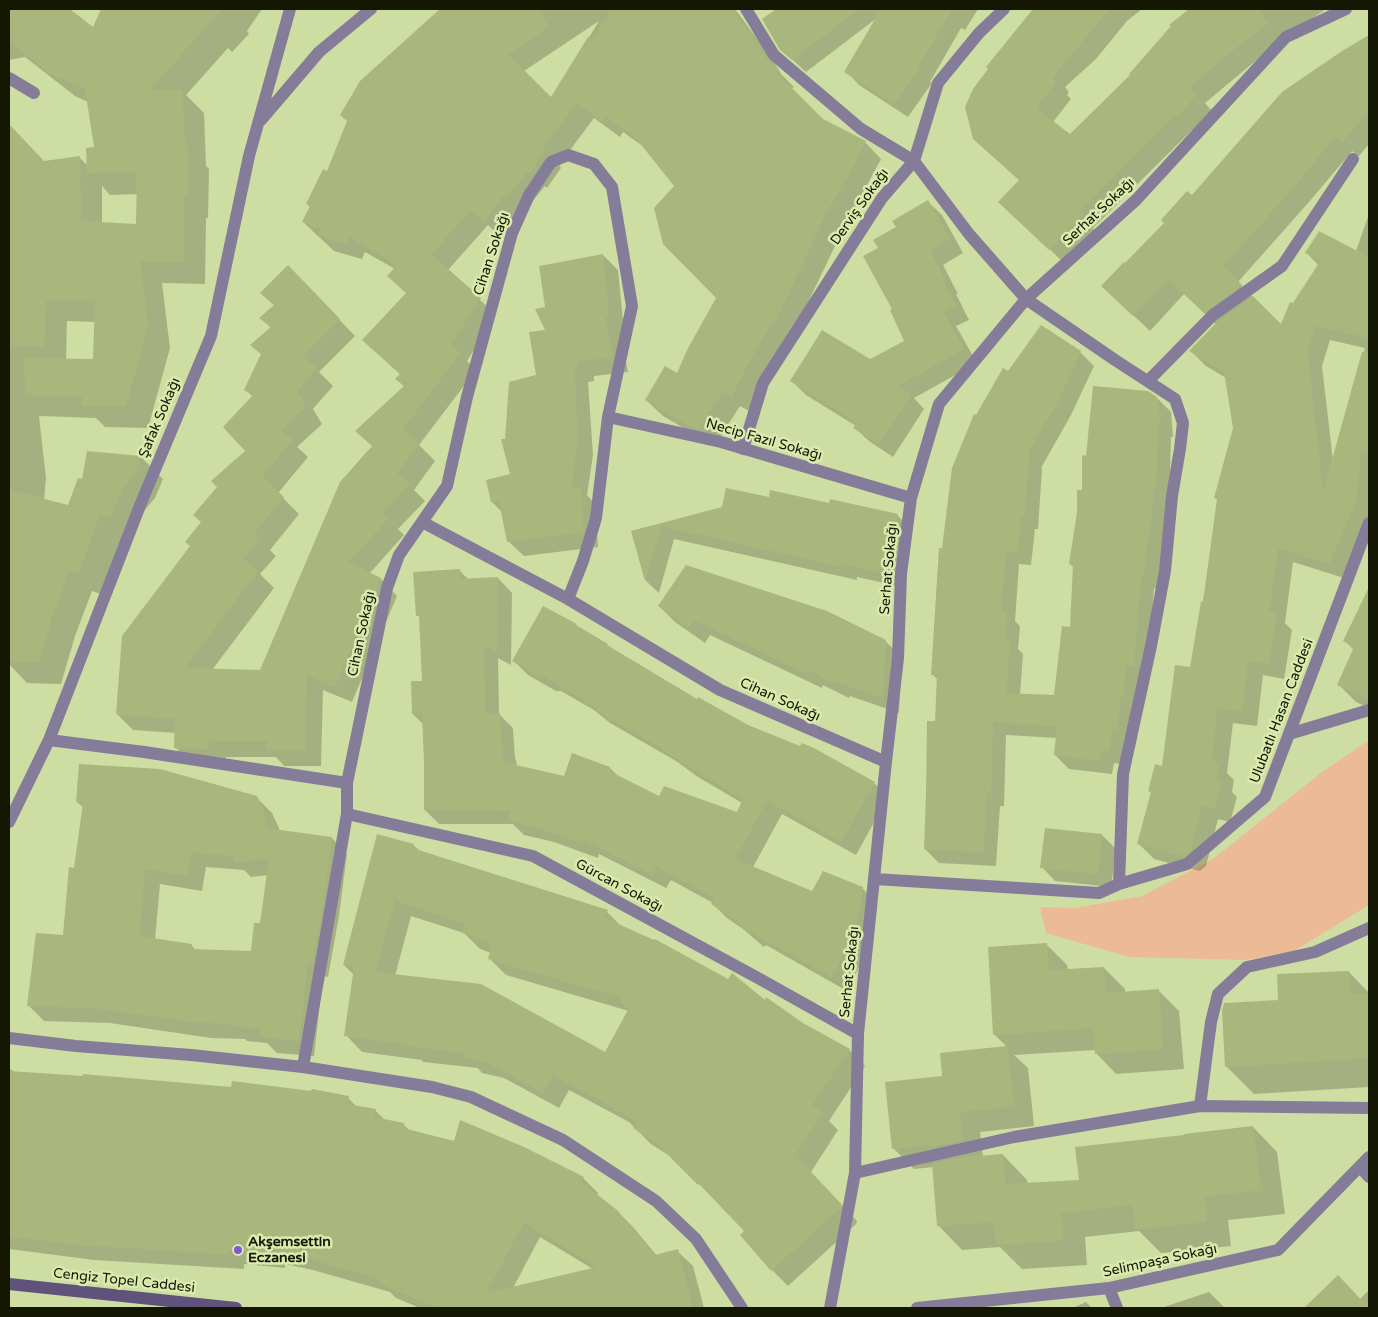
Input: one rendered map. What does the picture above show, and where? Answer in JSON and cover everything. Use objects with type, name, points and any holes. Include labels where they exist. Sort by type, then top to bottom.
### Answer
[{"type":"main road","name":"Cengiz Topel Caddesi","points":[[9,1284],[236,1308]]},
{"type":"street","name":"Şafak Sokağı","points":[[9,822],[49,740],[141,503],[211,336],[249,156],[290,9]]},
{"type":"street","points":[[258,124],[319,52],[371,9]]},
{"type":"street","points":[[746,9],[774,55],[861,129],[914,161],[969,234],[1026,299],[1175,399],[1183,424],[1172,496],[1165,571],[1123,774],[1120,884]]},
{"type":"street","points":[[914,161],[938,83],[979,33],[1004,9]]},
{"type":"street","name":"Serhat Sokağı","points":[[830,1308],[855,1173],[858,1034],[898,658],[901,574],[910,498],[940,404],[1026,299],[1136,200],[1286,37],[1346,9]]},
{"type":"street","points":[[9,78],[34,94]]},
{"type":"street","name":"Cihan Sokağı","points":[[303,1067],[347,814],[347,784],[387,588],[399,555],[448,486],[467,397],[512,232],[529,195],[551,162],[568,154],[594,164],[612,188],[632,306],[608,417],[596,518],[583,561],[568,599],[720,690],[886,762]]},
{"type":"street","points":[[1148,381],[1213,315],[1282,266],[1353,159]]},
{"type":"street","name":"Derviş Sokağı","points":[[743,449],[763,383],[882,198],[914,161]]},
{"type":"street","name":"Necip Fazıl Sokağı","points":[[608,417],[721,442],[910,498]]},
{"type":"street","points":[[422,522],[568,599]]},
{"type":"street","name":"Ulubatlı Hasan Caddesi","points":[[875,879],[1099,893],[1120,884],[1187,864],[1265,797],[1369,523]]},
{"type":"street","points":[[1289,734],[1369,710]]},
{"type":"street","points":[[49,740],[144,752],[347,784]]},
{"type":"street","name":"Gürcan Sokağı","points":[[347,814],[532,856],[858,1034]]},
{"type":"street","points":[[1200,1106],[1211,1022],[1218,994],[1248,967],[1315,952],[1369,928]]},
{"type":"street","points":[[9,1038],[303,1067],[432,1087],[471,1096],[563,1140],[656,1201],[696,1239],[742,1308]]},
{"type":"street","points":[[855,1173],[1014,1137],[1200,1106],[1369,1108]]},
{"type":"street","name":"Selimpaşa Sokağı","points":[[917,1308],[1109,1288],[1278,1250],[1369,1157]]},
{"type":"street","points":[[1360,1167],[1369,1177]]},
{"type":"street","points":[[1109,1288],[1117,1308]]},
{"type":"shaded area","points":[[1369,740],[1369,905],[1294,951],[1246,960],[1129,957],[1046,933],[1040,907],[1075,908],[1142,896],[1213,859],[1322,772]]},
{"type":"building","points":[[9,9],[70,9],[93,27],[101,9],[221,9],[149,91],[182,90],[185,146],[188,146],[187,196],[184,196],[184,262],[140,261],[148,325],[126,406],[81,405],[83,397],[26,395],[24,358],[93,359],[95,301],[46,300],[44,347],[9,345],[9,124],[44,161],[80,156],[81,221],[136,224],[137,172],[87,173],[86,148],[94,147],[85,89],[46,72],[46,70],[9,41]]},
{"type":"building","points":[[440,9],[538,9],[549,27],[508,54],[551,97],[588,37],[593,40],[607,17],[609,9],[732,9],[747,30],[749,29],[767,59],[779,70],[776,72],[823,119],[866,141],[846,180],[830,205],[775,322],[773,321],[732,396],[723,391],[699,429],[691,427],[645,400],[665,366],[677,373],[687,350],[716,298],[663,244],[654,208],[674,186],[635,137],[606,116],[603,122],[577,103],[543,148],[545,150],[530,173],[528,171],[506,198],[503,195],[484,222],[471,210],[431,254],[481,298],[451,344],[460,353],[403,429],[419,444],[397,474],[410,484],[383,512],[389,518],[348,562],[381,578],[335,687],[307,675],[305,751],[267,750],[267,741],[210,741],[208,749],[174,748],[175,719],[116,714],[122,636],[190,546],[185,542],[201,522],[193,515],[217,487],[211,481],[245,451],[223,427],[253,395],[244,390],[261,354],[250,345],[271,327],[259,318],[274,305],[260,293],[288,265],[340,319],[302,357],[317,368],[297,392],[306,406],[281,430],[292,440],[262,476],[284,497],[254,533],[261,539],[243,558],[258,571],[185,668],[260,670],[340,482],[372,446],[355,431],[404,386],[395,379],[400,374],[362,340],[406,293],[387,276],[397,265],[348,236],[346,244],[316,235],[322,229],[302,222],[310,206],[306,204],[323,169],[327,171],[347,121],[340,115],[360,81]]},
{"type":"building","points":[[776,9],[858,9],[792,60],[780,50],[762,19]]},
{"type":"building","points":[[881,9],[952,9],[917,68],[919,69],[894,104],[844,72]]},
{"type":"building","points":[[1033,9],[1109,9],[1052,78],[1056,82],[1036,108],[1070,134],[1130,75],[1171,26],[1169,25],[1189,9],[1257,9],[1269,23],[1189,87],[1197,94],[1177,117],[1175,115],[1078,212],[1082,215],[1049,250],[998,202],[1019,180],[973,139],[965,107],[973,89],[988,69],[986,67]]},
{"type":"building","points":[[1369,35],[1369,111],[1342,142],[1336,136],[1294,187],[1223,266],[1242,285],[1204,313],[1168,279],[1133,316],[1101,286],[1164,223],[1161,220],[1187,191],[1192,195],[1282,92]]},
{"type":"building","points":[[928,200],[950,239],[930,251],[956,306],[943,312],[964,349],[898,386],[911,394],[879,444],[853,428],[857,423],[790,381],[822,330],[870,359],[904,341],[890,310],[892,309],[863,256],[878,248],[873,240],[896,227],[892,221]]},
{"type":"building","points":[[1319,231],[1369,257],[1369,338],[1315,325],[1307,350],[1323,492],[1362,352],[1369,353],[1369,454],[1361,452],[1356,502],[1329,564],[1278,548],[1269,612],[1277,613],[1269,664],[1248,661],[1242,711],[1217,708],[1212,761],[1220,763],[1216,779],[1222,781],[1215,808],[1202,805],[1191,850],[1184,856],[1137,844],[1151,792],[1148,791],[1155,764],[1162,766],[1175,665],[1190,667],[1201,601],[1203,602],[1217,499],[1214,498],[1233,428],[1224,372],[1189,351],[1218,321],[1253,296],[1281,324],[1290,302],[1293,303],[1321,260],[1305,253]]},
{"type":"building","points":[[603,254],[609,316],[605,317],[613,357],[579,361],[579,366],[574,367],[578,439],[571,489],[581,487],[583,532],[507,542],[499,501],[491,502],[486,480],[510,474],[501,439],[505,439],[509,382],[536,375],[529,332],[545,330],[535,309],[545,307],[539,266]]},
{"type":"building","points":[[1041,325],[1081,351],[1058,401],[1027,454],[1029,454],[1025,516],[1021,516],[1018,552],[1006,551],[1001,611],[1007,611],[1005,638],[1010,639],[1006,693],[1054,695],[1062,626],[1070,627],[1073,565],[1069,564],[1077,512],[1077,490],[1082,490],[1082,455],[1086,456],[1093,386],[1148,391],[1157,397],[1160,424],[1158,424],[1156,490],[1153,490],[1152,516],[1143,576],[1141,575],[1134,666],[1126,665],[1117,730],[1112,729],[1110,751],[1100,750],[1099,761],[1054,755],[1057,726],[993,722],[991,793],[987,793],[983,852],[924,849],[927,721],[935,721],[937,675],[931,675],[939,548],[942,548],[952,468],[974,414],[976,415],[1003,368],[1008,371]]},
{"type":"building","points":[[87,451],[141,456],[134,475],[122,489],[110,517],[100,514],[79,573],[70,570],[53,613],[39,662],[9,661],[9,490],[68,505],[78,478],[82,479]]},
{"type":"building","points":[[726,488],[769,497],[770,490],[829,503],[830,499],[898,514],[884,573],[844,564],[843,567],[661,526],[645,581],[631,531],[722,507]]},
{"type":"building","points":[[686,565],[827,611],[886,640],[883,698],[834,681],[833,683],[807,670],[805,673],[694,620],[688,627],[658,606]]},
{"type":"building","points":[[460,569],[461,579],[498,577],[497,652],[484,645],[485,713],[500,713],[503,762],[564,776],[572,753],[610,767],[609,771],[659,796],[664,786],[737,812],[743,799],[682,763],[660,747],[594,709],[597,709],[546,677],[540,677],[512,661],[543,606],[577,624],[607,645],[697,699],[698,697],[748,725],[800,746],[802,743],[814,748],[875,782],[841,842],[767,800],[735,859],[812,891],[823,871],[863,887],[855,933],[832,977],[750,933],[711,904],[715,898],[656,866],[652,875],[585,840],[583,844],[539,828],[508,821],[511,811],[424,810],[422,714],[412,714],[411,681],[422,681],[419,616],[416,616],[413,572]]},
{"type":"building","points":[[1369,587],[1369,699],[1337,685],[1354,647],[1343,641]]},
{"type":"building","points":[[79,764],[160,769],[257,796],[264,811],[266,828],[332,837],[324,900],[313,962],[308,961],[299,1041],[260,1037],[261,1028],[230,1026],[230,1024],[195,1022],[94,1008],[27,1006],[36,933],[63,935],[69,867],[74,868],[83,803],[76,802]],"holes":[[[191,852],[234,856],[234,862],[269,858],[260,923],[254,923],[251,951],[191,949],[192,944],[139,936],[145,869],[187,876]]]},
{"type":"building","points":[[1045,828],[1102,834],[1098,874],[1040,868]]},
{"type":"building","points":[[377,834],[414,844],[412,848],[608,910],[605,918],[655,939],[728,979],[732,973],[765,1000],[766,997],[803,1023],[850,1049],[812,1105],[823,1113],[795,1155],[841,1204],[840,1208],[771,1271],[740,1235],[744,1231],[655,1142],[633,1128],[637,1122],[615,1108],[552,1075],[543,1093],[487,1062],[465,1057],[466,1053],[344,1036],[354,967],[343,965]],"holes":[[[395,900],[465,924],[462,933],[492,943],[488,959],[623,998],[620,1003],[629,1008],[605,1052],[481,984],[375,972]]]},
{"type":"building","points":[[1047,943],[1049,970],[1104,967],[1106,993],[1159,989],[1163,1049],[1095,1054],[1093,1028],[993,1035],[988,947]]},
{"type":"building","points":[[1349,971],[1350,995],[1369,994],[1369,1058],[1225,1067],[1222,1011],[1224,1003],[1278,1000],[1277,974]]},
{"type":"building","points":[[1007,1046],[1014,1106],[960,1112],[963,1140],[931,1147],[931,1145],[892,1149],[885,1082],[942,1076],[940,1053]]},
{"type":"building","points":[[9,1071],[83,1076],[83,1074],[231,1087],[232,1081],[311,1091],[312,1089],[349,1096],[347,1104],[376,1109],[374,1117],[404,1123],[403,1128],[454,1141],[460,1120],[524,1147],[584,1177],[581,1182],[617,1210],[655,1255],[678,1249],[693,1308],[437,1308],[379,1283],[380,1279],[270,1249],[270,1254],[229,1249],[229,1254],[77,1245],[9,1236]],"holes":[[[524,1222],[597,1267],[486,1293]]]},
{"type":"building","points":[[1253,1126],[1261,1190],[1205,1196],[1207,1222],[1135,1229],[1132,1205],[1061,1213],[1063,1240],[996,1245],[994,1222],[937,1226],[932,1164],[964,1157],[1003,1154],[1005,1184],[1079,1180],[1075,1147]]},
{"type":"building","points":[[1338,1275],[1369,1308],[1304,1308]]},
{"type":"place","name":"Akşemsettin Eczanesi","points":[[238,1250]]}]
